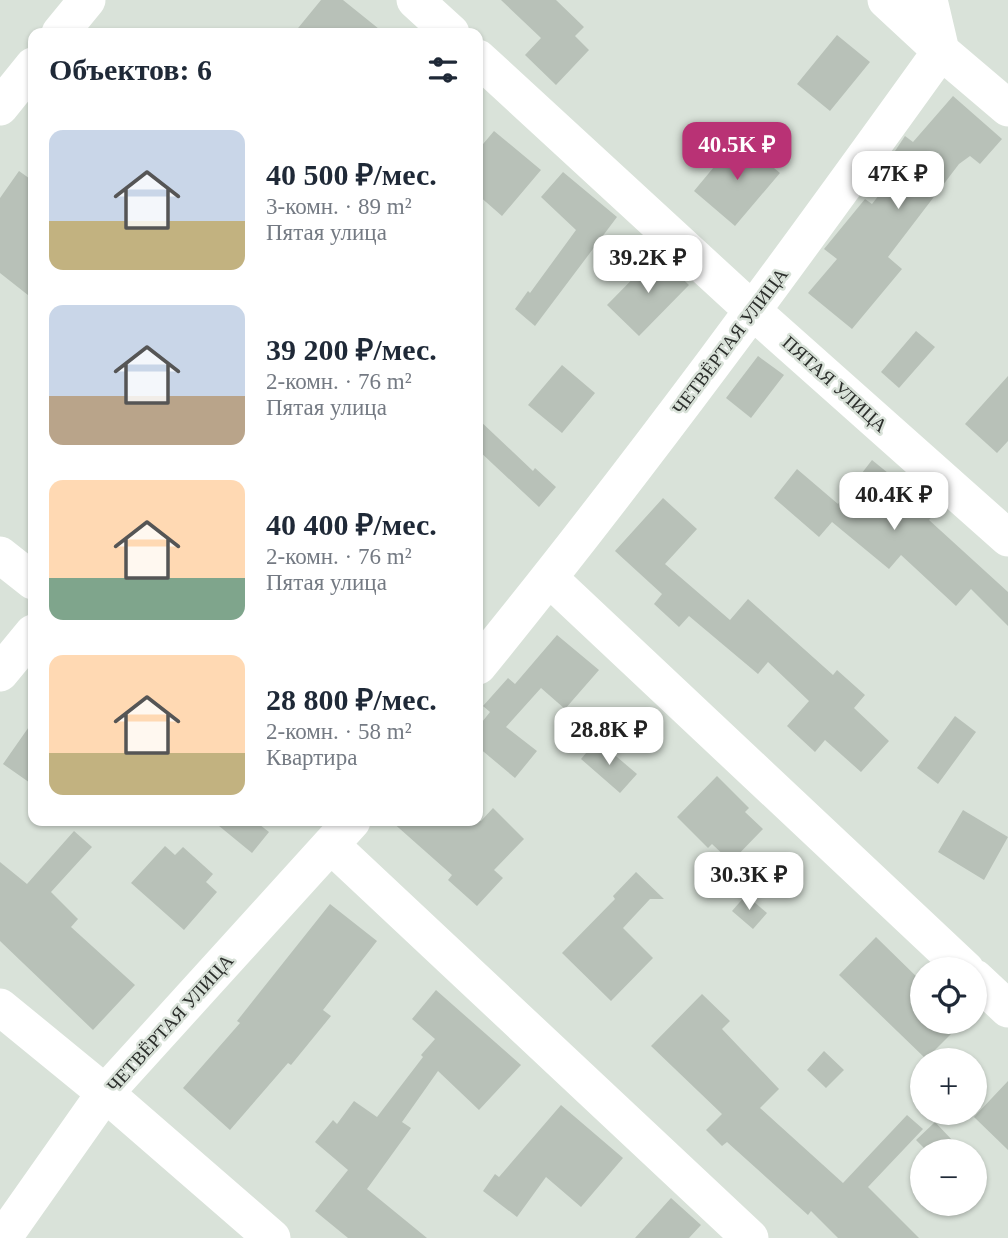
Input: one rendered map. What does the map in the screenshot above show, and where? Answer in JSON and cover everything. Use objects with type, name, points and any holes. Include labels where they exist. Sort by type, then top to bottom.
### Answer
[{"type":"street","points":[[64,28],[87,0]]},
{"type":"street","points":[[415,0],[446,28]]},
{"type":"street","points":[[886,0],[1008,108]]},
{"type":"street","points":[[929,0],[941,51]]},
{"type":"street","name":"ЧЕТВЁРТАЯ УЛИЦА","points":[[483,660],[754,312],[941,51]]},
{"type":"street","name":"ПЯТАЯ УЛИЦА","points":[[483,70],[1008,538]]},
{"type":"street","points":[[0,107],[28,72]]},
{"type":"street","points":[[0,555],[28,577]]},
{"type":"street","points":[[549,578],[952,957]]},
{"type":"street","points":[[0,673],[28,639]]},
{"type":"street","points":[[342,833],[750,1238]]},
{"type":"street","name":"ЧЕТВЁРТАЯ УЛИЦА","points":[[3,1238],[105,1093],[342,833]]},
{"type":"street","points":[[987,989],[1008,1009]]},
{"type":"street","points":[[0,1007],[105,1093],[272,1238]]},
{"type":"building","points":[[321,0],[343,0],[378,28],[298,28]]},
{"type":"building","points":[[501,0],[556,0],[584,27],[575,36],[589,50],[556,85],[525,55],[541,38]]},
{"type":"building","points":[[837,35],[870,62],[830,111],[797,84]]},
{"type":"building","points":[[953,96],[1002,139],[980,164],[970,156],[959,164],[888,257],[902,269],[852,329],[808,293],[837,259],[824,249],[865,199],[872,204],[904,163],[893,154],[905,136],[913,142]]},
{"type":"building","points":[[494,131],[541,170],[502,216],[483,199],[483,144]]},
{"type":"building","points":[[738,138],[780,173],[735,226],[694,191]]},
{"type":"building","points":[[19,171],[28,177],[28,295],[0,273],[0,198]]},
{"type":"building","points":[[563,172],[617,217],[535,326],[515,309],[576,230],[541,197]]},
{"type":"building","points":[[657,254],[689,285],[639,336],[607,305]]},
{"type":"building","points":[[916,331],[935,347],[899,388],[881,372]]},
{"type":"building","points":[[758,356],[784,375],[751,418],[726,398]]},
{"type":"building","points":[[562,365],[595,393],[562,433],[528,405]]},
{"type":"building","points":[[1008,376],[1008,441],[997,453],[965,424]]},
{"type":"building","points":[[483,424],[533,471],[535,468],[556,487],[539,507],[483,455]]},
{"type":"building","points":[[872,460],[936,512],[929,520],[1008,592],[1008,626],[971,589],[956,606],[901,555],[889,569],[832,522],[819,537],[774,498],[797,469],[838,504]]},
{"type":"building","points":[[663,498],[697,529],[665,564],[730,620],[748,599],[833,675],[837,670],[865,695],[854,708],[889,741],[861,772],[825,740],[815,752],[787,726],[809,701],[768,662],[758,674],[689,616],[679,627],[654,604],[662,594],[615,551]]},
{"type":"building","points":[[557,635],[599,670],[565,709],[541,688],[506,727],[537,751],[515,778],[483,751],[483,721],[490,712],[483,706],[508,678],[515,684]]},
{"type":"building","points":[[955,716],[976,732],[938,784],[917,768]]},
{"type":"building","points":[[28,728],[28,782],[3,764]]},
{"type":"building","points":[[597,740],[637,774],[620,793],[581,759]]},
{"type":"building","points":[[717,776],[749,808],[745,812],[763,829],[731,862],[712,844],[708,848],[677,817]]},
{"type":"building","points":[[493,808],[524,839],[494,870],[503,878],[477,906],[448,880],[452,875],[397,826],[483,826],[483,819]]},
{"type":"building","points":[[963,810],[1008,837],[984,880],[938,852]]},
{"type":"building","points":[[219,826],[261,826],[269,832],[252,853]]},
{"type":"building","points":[[74,831],[92,847],[51,892],[78,919],[71,927],[135,985],[93,1030],[0,941],[0,862],[27,884]]},
{"type":"building","points":[[165,846],[175,855],[183,847],[213,874],[206,882],[217,892],[184,930],[131,883]]},
{"type":"building","points":[[636,872],[664,899],[650,899],[623,928],[653,958],[611,1001],[562,953],[615,899],[613,896]]},
{"type":"building","points":[[746,895],[767,913],[753,929],[732,911]]},
{"type":"building","points":[[330,904],[377,941],[323,1010],[331,1016],[291,1065],[288,1063],[230,1130],[183,1088],[240,1023],[237,1021]]},
{"type":"building","points":[[876,937],[910,970],[910,1034],[951,1034],[937,1048],[915,1048],[839,975]]},
{"type":"building","points":[[436,990],[521,1065],[479,1110],[438,1071],[402,1122],[411,1128],[367,1189],[427,1238],[348,1238],[315,1211],[348,1170],[315,1142],[333,1120],[337,1124],[354,1101],[377,1117],[435,1039],[412,1019]]},
{"type":"building","points":[[702,994],[730,1021],[722,1029],[779,1089],[760,1108],[843,1183],[907,1115],[910,1118],[910,1125],[918,1125],[923,1129],[914,1139],[910,1139],[910,1143],[868,1187],[919,1238],[838,1238],[811,1211],[808,1215],[727,1142],[722,1146],[706,1130],[722,1114],[651,1046]]},
{"type":"building","points":[[824,1051],[844,1070],[826,1088],[807,1070]]},
{"type":"building","points":[[1008,1081],[1008,1150],[982,1125],[987,1125],[987,1103]]},
{"type":"building","points":[[561,1105],[623,1158],[581,1207],[546,1177],[517,1217],[483,1191],[495,1174],[499,1177]]},
{"type":"building","points":[[932,1125],[938,1125],[951,1139],[917,1139]]},
{"type":"building","points":[[671,1198],[701,1225],[689,1238],[635,1238]]}]
